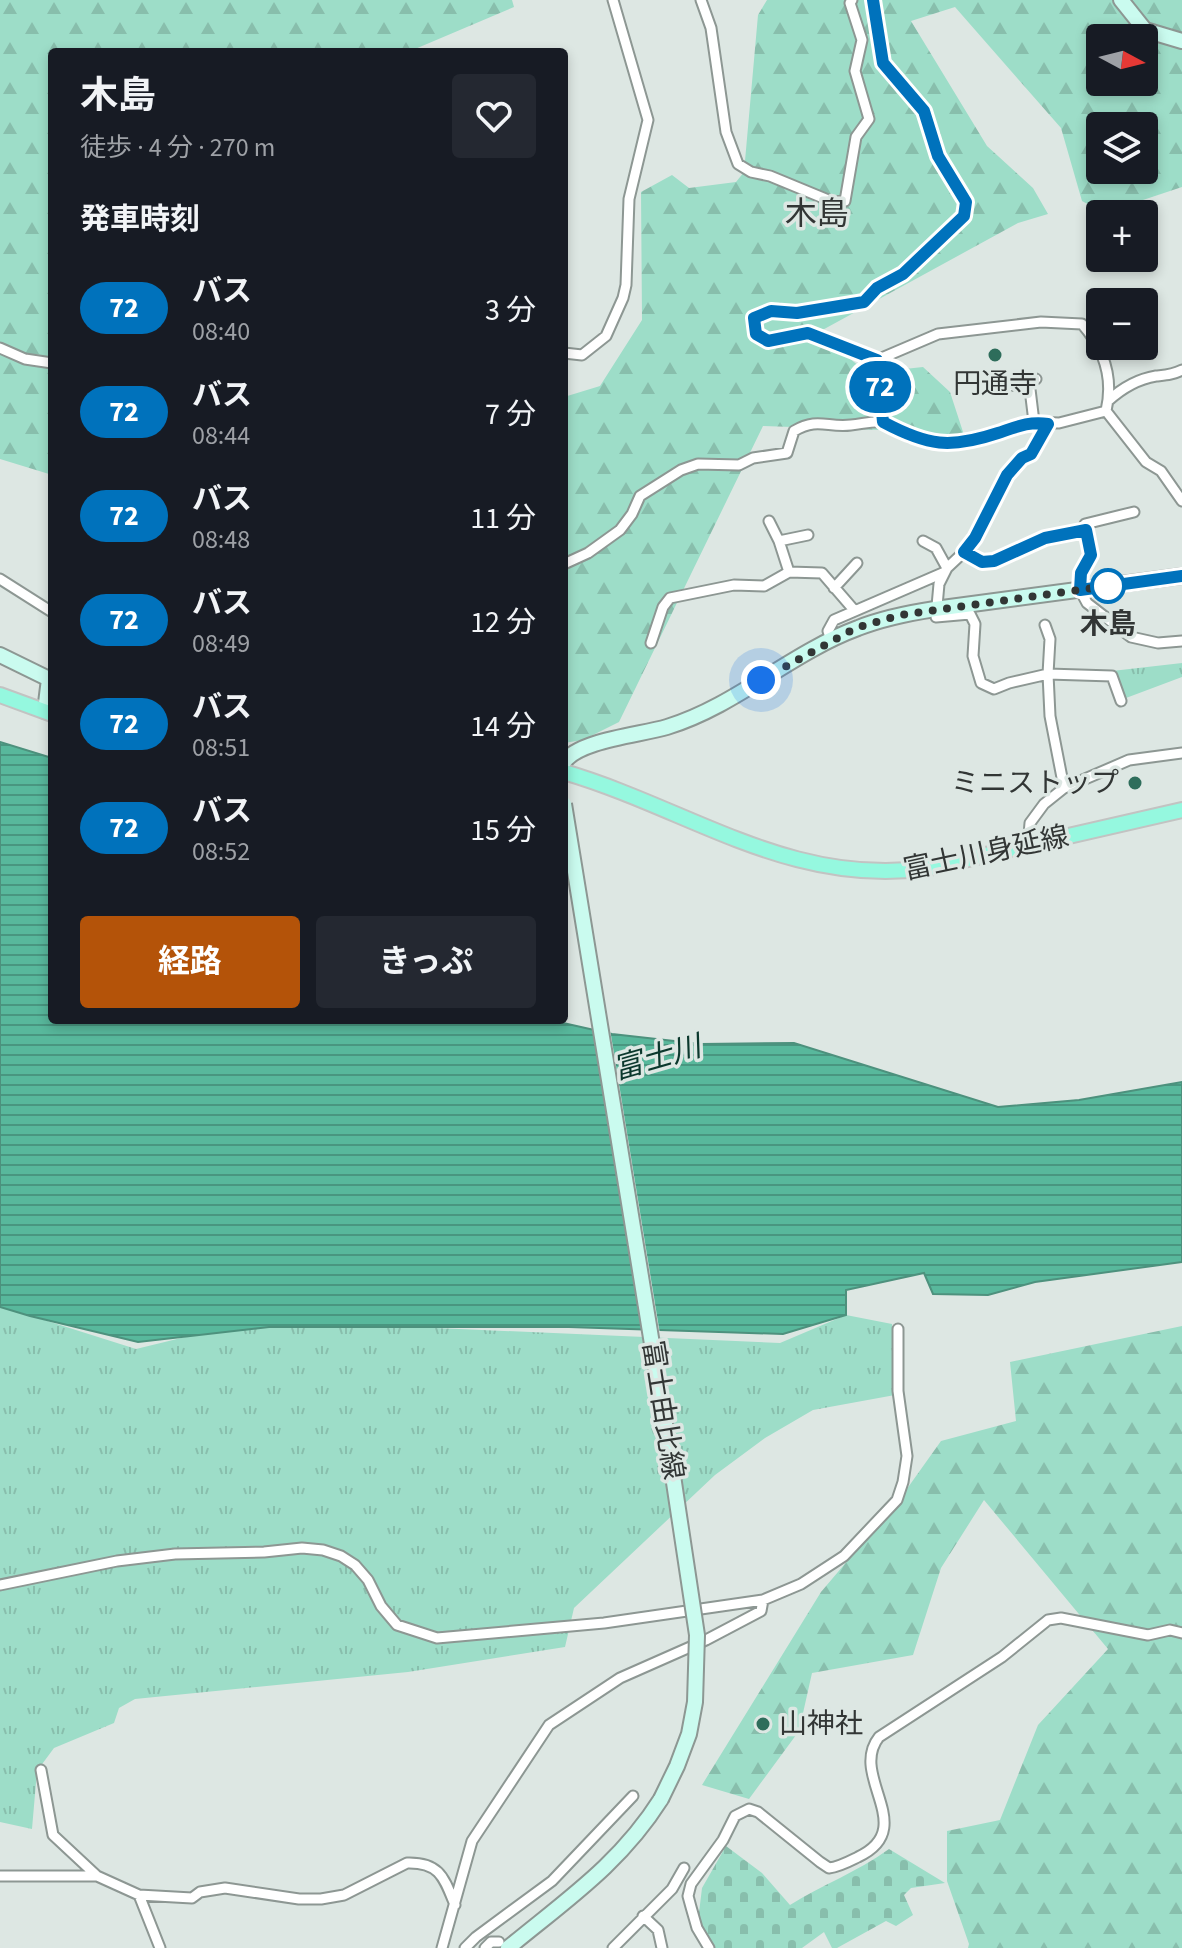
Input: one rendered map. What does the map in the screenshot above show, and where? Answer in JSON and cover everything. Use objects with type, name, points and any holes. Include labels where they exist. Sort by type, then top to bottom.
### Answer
[{"type":"main road","points":[[1121,0],[1145,30],[1182,41]]},
{"type":"main road","points":[[568,756],[589,746],[669,726],[714,708],[856,628],[900,615],[1182,576]]},
{"type":"main road","points":[[0,655],[48,679]]},
{"type":"main road","points":[[0,695],[48,713]]},
{"type":"main road","name":"富士川身延線","points":[[568,774],[769,852],[812,865],[856,871],[894,873],[1182,810]]},
{"type":"main road","name":"富士由比線","points":[[503,1945],[618,1856],[642,1830],[677,1766],[689,1734],[696,1691],[697,1635],[568,828]]},
{"type":"street","points":[[568,353],[582,355],[606,336],[626,285],[629,199],[648,120],[613,0]]},
{"type":"street","points":[[701,0],[711,28],[726,132],[738,164],[751,172],[770,176],[833,202],[845,201],[856,137],[869,119],[855,71],[862,40],[850,3],[852,0]]},
{"type":"street","points":[[873,0],[883,63],[924,111],[938,156],[966,202],[964,216],[903,274],[877,288],[864,302],[797,313],[771,311],[754,318],[756,334],[768,341],[808,333],[877,360],[938,334],[1041,322],[1082,324],[1102,350],[1107,406],[1146,462],[1161,471],[1182,501]]},
{"type":"street","points":[[0,348],[25,359],[48,362]]},
{"type":"street","points":[[877,360],[883,422]]},
{"type":"street","points":[[568,562],[588,553],[620,530],[640,496],[681,470],[698,464],[739,465],[753,458],[787,453],[794,431],[807,424],[821,422],[849,426],[869,420],[883,422],[910,437],[937,443],[968,442],[1034,422],[1059,423],[1107,406],[1122,388],[1153,376],[1172,376],[1182,370]]},
{"type":"street","points":[[1001,374],[1009,386],[1032,380],[1034,422]]},
{"type":"street","points":[[1048,424],[1031,454],[1022,458],[1007,475],[975,538],[946,570],[939,584],[936,617],[970,614],[975,624],[973,656],[981,683],[988,688],[1048,674],[1112,676],[1121,701]]},
{"type":"street","points":[[1085,524],[1134,512]]},
{"type":"street","points":[[769,521],[789,572]]},
{"type":"street","points":[[964,552],[982,562],[994,561],[1045,538],[1086,530],[1091,555],[1081,573],[1080,590],[1087,603],[1131,637],[1158,643],[1182,641]]},
{"type":"street","points":[[779,541],[808,535]]},
{"type":"street","points":[[923,541],[936,548],[946,570]]},
{"type":"street","points":[[834,588],[857,563]]},
{"type":"street","points":[[831,641],[828,631],[834,620],[946,570]]},
{"type":"street","points":[[651,643],[663,607],[670,598],[734,585],[764,586],[789,572],[822,573],[854,610]]},
{"type":"street","points":[[0,579],[48,609]]},
{"type":"street","points":[[1045,625],[1050,639],[1050,716],[1064,788]]},
{"type":"street","points":[[1028,846],[1030,823],[1044,804],[1064,788],[1129,760],[1182,753]]},
{"type":"street","points":[[0,1585],[77,1567],[146,1557],[302,1548],[323,1550],[355,1565],[397,1625],[437,1638],[604,1623],[763,1600],[801,1584],[844,1556],[897,1500],[907,1456],[898,1391],[898,1329]]},
{"type":"street","points":[[442,1948],[472,1841],[549,1725],[620,1678],[706,1640],[761,1611],[763,1600]]},
{"type":"street","points":[[709,1948],[697,1928],[688,1896],[691,1884],[723,1840],[735,1816],[749,1809],[758,1812],[820,1862],[829,1868],[838,1867],[867,1853],[883,1838],[885,1822],[871,1753],[879,1737],[1002,1657],[1048,1620],[1061,1618],[1148,1635],[1170,1630],[1182,1633]]},
{"type":"street","points":[[41,1770],[53,1835],[97,1876],[139,1895],[192,1898],[200,1892],[225,1888],[299,1899],[321,1899],[344,1895],[407,1863],[418,1863],[439,1871],[455,1905]]},
{"type":"street","points":[[465,1948],[552,1881],[633,1796]]},
{"type":"street","points":[[613,1948],[672,1889],[684,1868]]},
{"type":"street","points":[[0,1876],[97,1876]]},
{"type":"street","points":[[139,1895],[160,1948]]},
{"type":"street","points":[[643,1916],[658,1930],[662,1948]]},
{"type":"street","points":[[485,1948],[491,1942],[503,1945]]},
{"type":"green space","points":[[0,0],[512,0],[514,7],[417,48],[48,48],[48,474],[0,459]]},
{"type":"green space","points":[[767,0],[1182,0],[1182,187],[1143,200],[1082,201],[1061,128],[955,7],[911,21],[987,146],[1033,188],[1048,214],[1018,223],[817,333],[868,373],[923,367],[950,392],[964,435],[929,445],[881,430],[763,426],[619,722],[583,740],[568,742],[568,396],[600,386],[642,320],[641,192],[672,175],[689,188],[736,182],[744,172],[758,15]]},
{"type":"green space","points":[[1182,663],[1182,677],[1126,698],[1112,671]]},
{"type":"green space","points":[[0,1306],[136,1349],[255,1320],[780,1343],[846,1315],[892,1324],[895,1395],[813,1410],[765,1438],[715,1475],[574,1608],[565,1647],[408,1672],[135,1699],[119,1708],[114,1723],[54,1748],[37,1771],[32,1829],[0,1822]]},
{"type":"green space","points":[[1182,1326],[1182,1948],[968,1948],[947,1881],[947,1831],[1000,1820],[1038,1725],[1108,1649],[984,1500],[941,1568],[913,1655],[812,1673],[799,1731],[749,1799],[702,1785],[821,1592],[899,1500],[941,1441],[1016,1421],[1010,1362]]},
{"type":"green space","points":[[726,1846],[762,1873],[790,1905],[889,1849],[945,1883],[911,1888],[904,1895],[913,1915],[896,1926],[886,1921],[837,1948],[832,1948],[824,1932],[802,1948],[712,1948],[698,1921],[702,1888]]},
{"type":"water","name":"富士川","points":[[0,742],[48,757],[48,1024],[568,1024],[612,1034],[701,1044],[794,1043],[998,1107],[1079,1100],[1182,1082],[1182,1262],[1035,1282],[988,1295],[933,1294],[924,1273],[846,1290],[846,1315],[783,1334],[569,1327],[269,1327],[138,1342],[0,1307]]},
{"type":"pier","points":[[593,1026],[610,1029],[660,1334],[643,1333]]},
{"type":"bus line","name":"72","points":[[873,0],[883,63],[924,111],[938,156],[962,194],[967,208],[964,216],[903,274],[877,288],[864,302],[797,313],[771,311],[754,318],[756,334],[768,341],[808,333],[877,360],[883,422],[910,437],[937,443],[968,442],[1032,422],[1048,424],[1031,454],[1022,458],[1007,475],[975,538],[964,552],[982,562],[994,561],[1045,538],[1086,530],[1091,555],[1081,573],[1080,590],[1182,576]]},
{"type":"place","name":"円通寺","points":[[995,355]]},
{"type":"place","name":"木島","points":[[1108,586]]},
{"type":"place","name":"ミニストップ","points":[[1135,783]]},
{"type":"place","name":"山神社","points":[[763,1724]]},
{"type":"district","name":"木島","points":[[817,214]]},
{"type":"route","points":[[761,680],[856,628],[900,615],[1108,586]]}]
